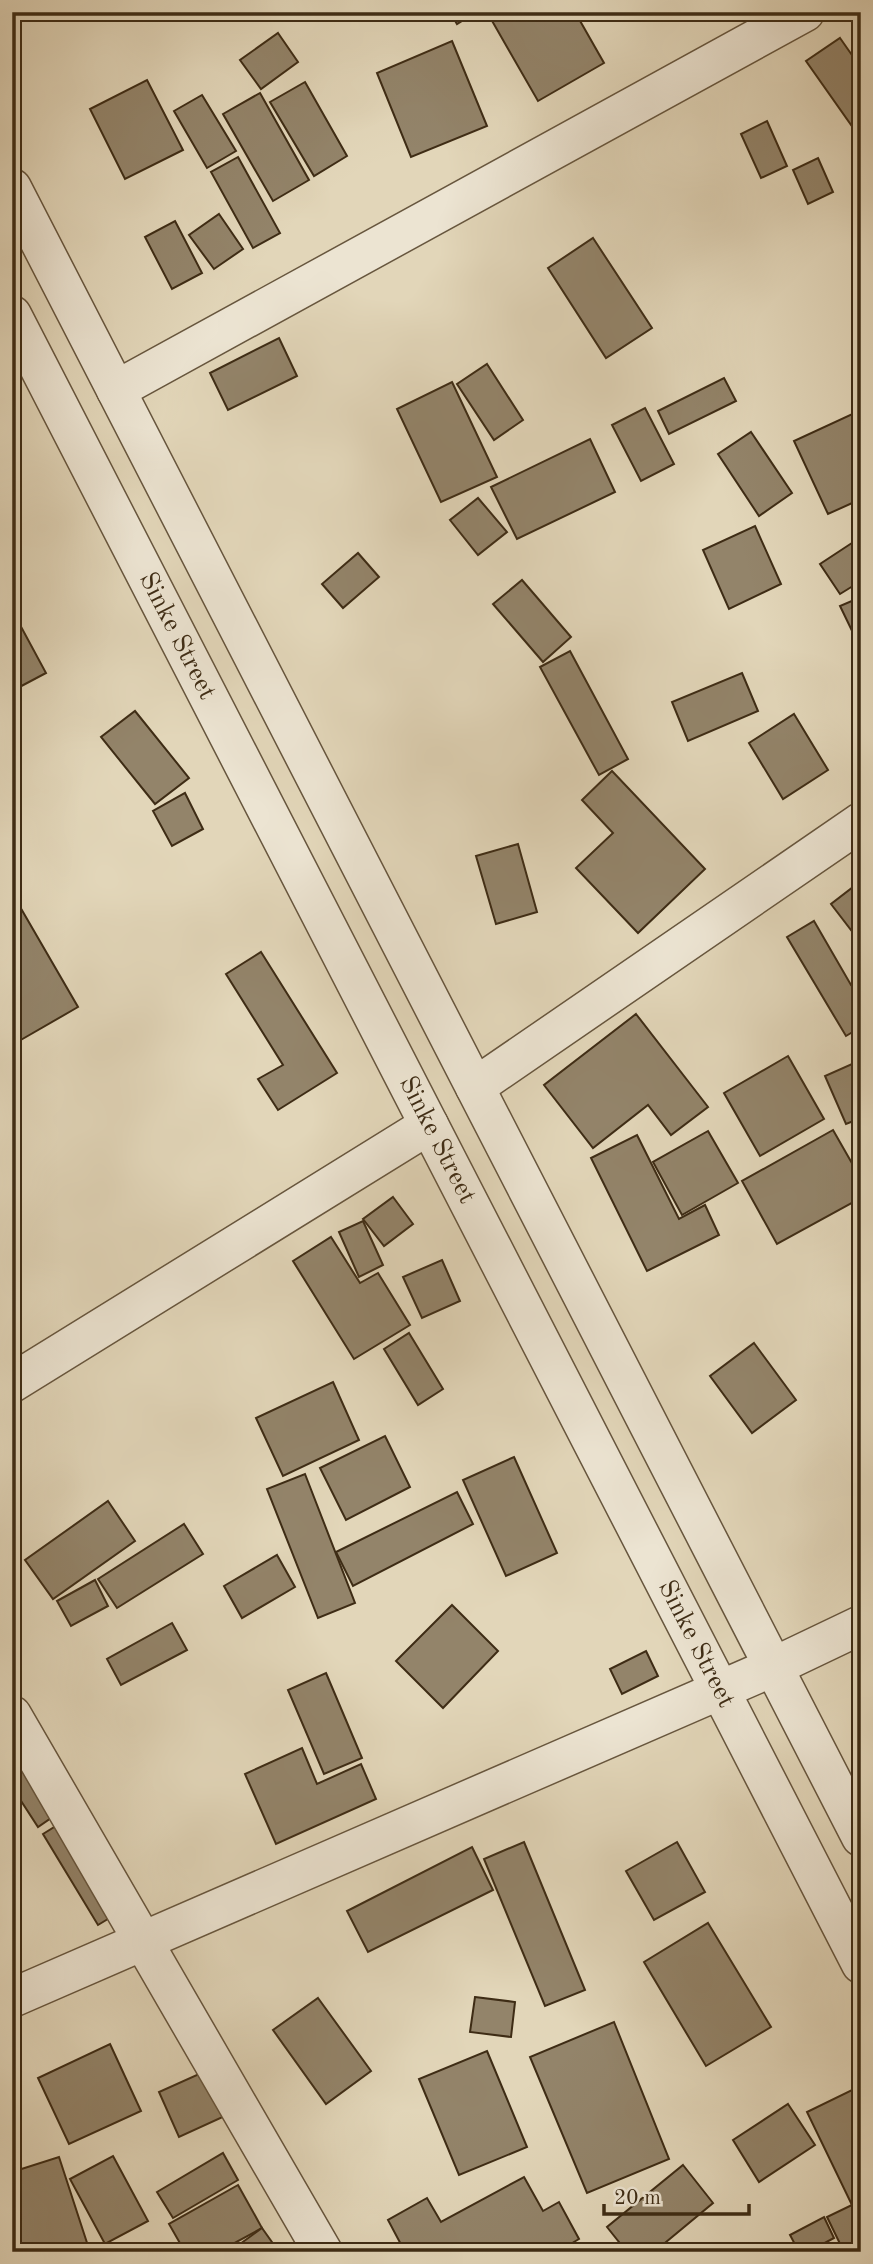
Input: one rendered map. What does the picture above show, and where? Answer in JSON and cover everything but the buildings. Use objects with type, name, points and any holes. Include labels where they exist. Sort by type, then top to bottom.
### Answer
[{"type":"street","points":[[116,390],[805,12]]},
{"type":"street","points":[[12,188],[861,1837]]},
{"type":"street","name":"Sinke Street","points":[[12,315],[861,1964]]},
{"type":"street","points":[[475,1087],[861,822]]},
{"type":"street","points":[[12,1383],[429,1125]]},
{"type":"street","points":[[12,1998],[773,1667],[861,1625]]},
{"type":"street","points":[[12,1715],[323,2252]]}]
